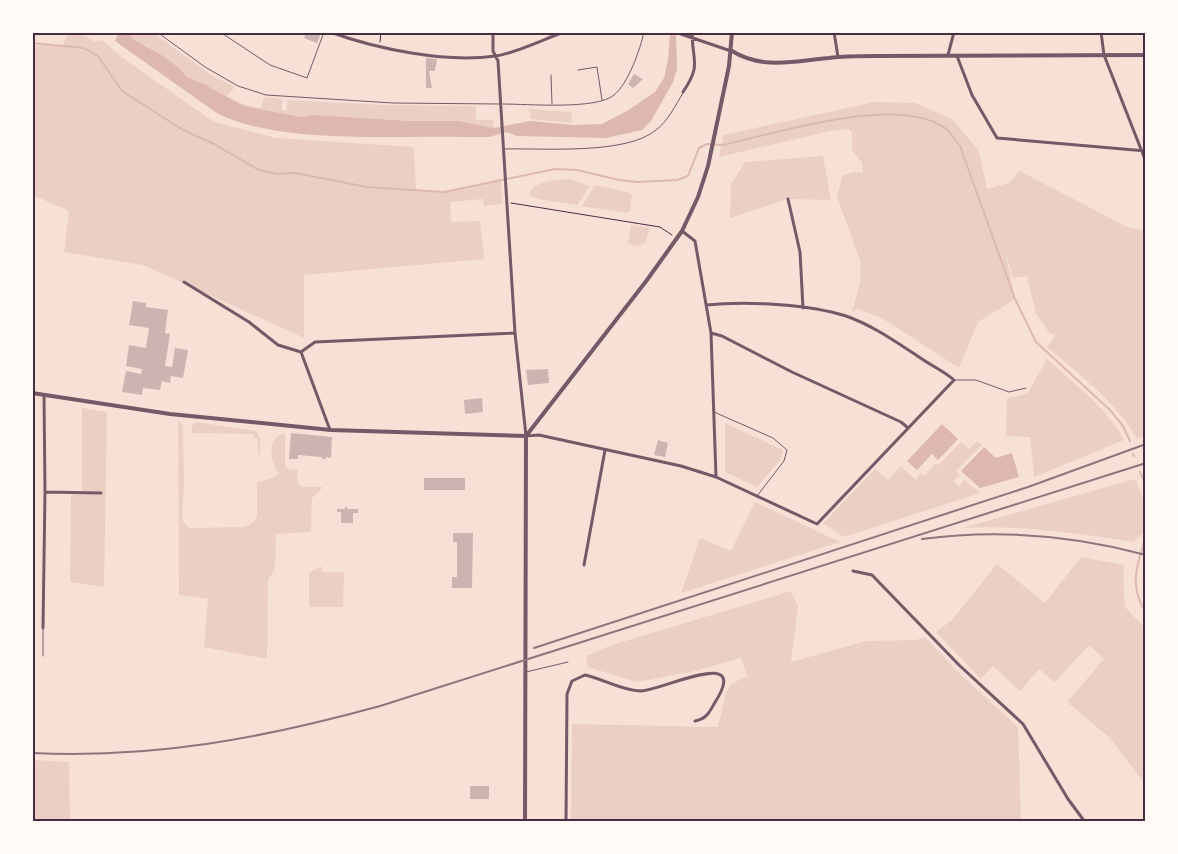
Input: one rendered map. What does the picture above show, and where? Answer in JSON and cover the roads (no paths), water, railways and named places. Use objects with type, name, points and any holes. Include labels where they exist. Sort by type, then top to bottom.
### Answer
[{"type":"street","points":[[330,32],[380,49],[456,57],[496,56],[564,32]]},
{"type":"street","points":[[493,32],[493,50],[496,56],[508,203],[515,333],[526,436],[525,822]]},
{"type":"street","points":[[675,32],[692,39],[714,44],[748,60],[765,63],[788,63],[838,57],[1146,55]]},
{"type":"street","points":[[683,92],[694,75],[692,32]]},
{"type":"street","points":[[526,436],[647,280],[682,231],[698,197],[708,166],[732,51],[732,32]]},
{"type":"street","points":[[834,32],[838,57]]},
{"type":"street","points":[[948,55],[954,32]]},
{"type":"street","points":[[1101,32],[1104,55],[1146,162]]},
{"type":"street","points":[[957,55],[982,116],[999,138],[1143,151]]},
{"type":"street","points":[[788,199],[800,252],[803,308]]},
{"type":"street","points":[[682,231],[695,241],[711,333],[716,477]]},
{"type":"street","points":[[184,282],[249,322],[278,345],[301,352]]},
{"type":"street","points":[[32,393],[170,414],[331,430],[539,436],[681,466],[716,477],[817,524],[954,380],[870,327],[846,316],[803,308],[728,303],[706,305]]},
{"type":"street","points":[[301,352],[316,342],[515,333]]},
{"type":"street","points":[[711,333],[722,336],[792,372],[901,422],[908,427]]},
{"type":"street","points":[[301,352],[331,430]]},
{"type":"street","points":[[43,628],[46,492],[44,395]]},
{"type":"street","points":[[584,565],[605,450]]},
{"type":"street","points":[[46,492],[101,493]]},
{"type":"street","points":[[853,571],[872,575],[959,665],[1023,724],[1068,799],[1085,822]]},
{"type":"street","points":[[566,822],[567,694],[572,681],[585,675],[642,691],[708,672],[718,673],[725,682],[724,689],[704,720],[695,721]]},
{"type":"lane","points":[[158,32],[205,67],[238,86],[266,95],[393,103],[552,105],[584,104],[615,95],[641,46],[644,32]]},
{"type":"lane","points":[[220,32],[228,40],[270,65],[307,78],[324,32]]},
{"type":"lane","points":[[578,70],[597,67],[602,100]]},
{"type":"lane","points":[[551,75],[552,105]]},
{"type":"lane","points":[[503,149],[610,147],[638,140],[657,130],[683,92]]},
{"type":"lane","points":[[954,380],[976,380],[1009,392],[1026,388]]},
{"type":"lane","points":[[713,412],[773,438],[787,450],[784,461],[757,496]]},
{"type":"lane","points":[[43,628],[43,656]]},
{"type":"lane","points":[[525,672],[568,662]]},
{"type":"waterway","points":[[32,43],[84,48],[98,56],[122,91],[183,130],[214,144],[259,170],[277,174],[295,173],[367,187],[444,192],[555,169],[577,170],[619,180],[638,182],[677,180],[688,176],[699,148],[707,144],[723,145],[804,125],[868,115],[898,115],[924,118],[945,128],[960,146],[1015,299],[1036,342],[1110,410],[1123,426],[1130,441]]},
{"type":"waterway","points":[[1140,472],[1146,485]]},
{"type":"waterway","points":[[1146,536],[1136,575],[1137,593],[1146,613]]},
{"type":"railway","points":[[534,648],[1028,487],[1146,444]]},
{"type":"railway","points":[[32,753],[121,753],[208,744],[294,728],[380,706],[1146,463]]},
{"type":"railway","points":[[922,539],[979,534],[1007,534],[1090,543],[1146,555]]}]
